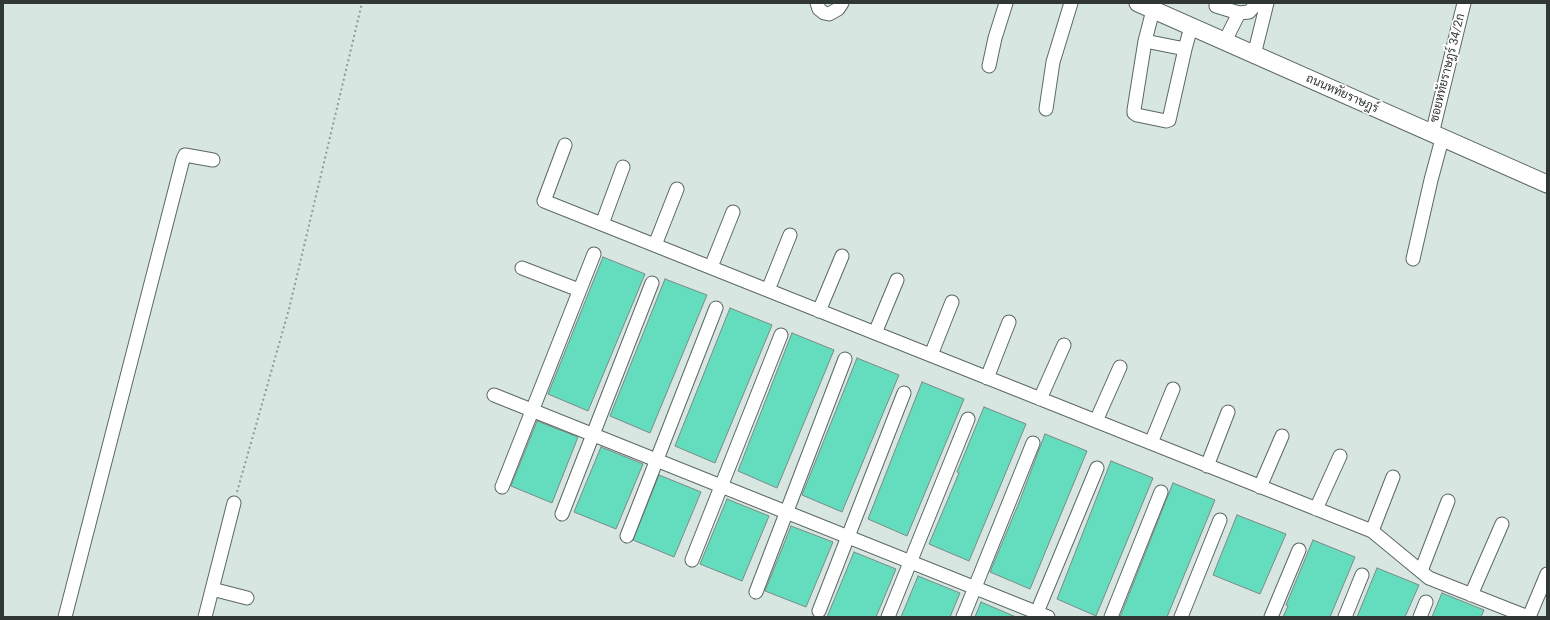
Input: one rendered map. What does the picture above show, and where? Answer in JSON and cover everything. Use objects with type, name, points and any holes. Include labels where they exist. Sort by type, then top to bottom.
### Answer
[{"type":"main road","name":"ถนนหทัยราษฎร์","points":[[1145,6],[1547,184]]},
{"type":"street","points":[[817,3],[819,9],[824,13],[829,14],[838,9],[842,3]]},
{"type":"street","points":[[989,66],[995,38],[1006,3]]},
{"type":"street","points":[[1046,109],[1053,62],[1071,3]]},
{"type":"street","points":[[1216,6],[1238,13],[1249,12],[1257,3]]},
{"type":"street","points":[[1254,55],[1267,3]]},
{"type":"street","name":"ซอยหทัยราษฎร์ 34/2ก","points":[[1413,259],[1431,180],[1437,136],[1464,3]]},
{"type":"street","points":[[1145,6],[1146,41],[1134,113],[1137,115],[1166,121],[1171,117],[1191,26]]},
{"type":"street","points":[[1225,41],[1238,13]]},
{"type":"street","points":[[1146,41],[1185,49]]},
{"type":"street","points":[[565,145],[544,201],[1372,531],[1429,578],[1528,617],[1547,574]]},
{"type":"street","points":[[65,617],[182,159],[185,155],[213,160]]},
{"type":"street","points":[[602,224],[623,167]]},
{"type":"street","points":[[655,245],[677,189]]},
{"type":"street","points":[[711,267],[733,212]]},
{"type":"street","points":[[768,290],[790,235]]},
{"type":"street","points":[[502,487],[594,254]]},
{"type":"street","points":[[819,311],[842,256]]},
{"type":"street","points":[[522,268],[579,290]]},
{"type":"street","points":[[876,333],[897,280]]},
{"type":"street","points":[[562,514],[652,283]]},
{"type":"street","points":[[931,355],[952,302]]},
{"type":"street","points":[[627,536],[716,308]]},
{"type":"street","points":[[987,378],[1009,322]]},
{"type":"street","points":[[692,560],[781,335]]},
{"type":"street","points":[[1040,399],[1064,345]]},
{"type":"street","points":[[756,592],[845,359]]},
{"type":"street","points":[[1096,421],[1120,367]]},
{"type":"street","points":[[1151,443],[1173,389]]},
{"type":"street","points":[[819,611],[904,393]]},
{"type":"street","points":[[494,395],[975,587],[1040,615],[1097,468]]},
{"type":"street","points":[[1207,466],[1228,412]]},
{"type":"street","points":[[888,617],[909,561],[968,420]]},
{"type":"street","points":[[1260,487],[1282,436]]},
{"type":"street","points":[[963,617],[1033,442]]},
{"type":"street","points":[[1316,509],[1340,456]]},
{"type":"street","points":[[1372,531],[1393,477]]},
{"type":"street","points":[[1111,617],[1161,492]]},
{"type":"street","points":[[1421,571],[1448,501]]},
{"type":"street","points":[[205,617],[234,503]]},
{"type":"street","points":[[1181,617],[1220,520]]},
{"type":"street","points":[[1471,595],[1502,524]]},
{"type":"street","points":[[1271,617],[1300,550]]},
{"type":"street","points":[[1345,617],[1362,575]]},
{"type":"street","points":[[212,589],[247,598]]},
{"type":"street","points":[[1420,617],[1426,602]]},
{"type":"path","points":[[234,503],[289,309],[362,3]]},
{"type":"building","points":[[603,257],[645,274],[588,411],[548,394]]},
{"type":"building","points":[[665,279],[707,295],[650,433],[610,416]]},
{"type":"building","points":[[730,308],[772,325],[715,463],[675,446]]},
{"type":"building","points":[[792,333],[834,350],[777,488],[738,471]]},
{"type":"building","points":[[857,358],[899,375],[842,512],[802,495]]},
{"type":"building","points":[[922,382],[964,399],[907,536],[868,519]]},
{"type":"building","points":[[984,407],[1026,424],[969,561],[929,544],[959,473],[957,472]]},
{"type":"building","points":[[537,421],[578,437],[552,503],[511,486]]},
{"type":"building","points":[[1045,434],[1087,451],[1030,589],[990,572],[1020,500]]},
{"type":"building","points":[[601,447],[643,464],[616,529],[574,512]]},
{"type":"building","points":[[1111,461],[1153,478],[1096,616],[1057,599]]},
{"type":"building","points":[[659,475],[701,492],[674,557],[633,540]]},
{"type":"building","points":[[1173,483],[1215,500],[1167,617],[1120,617]]},
{"type":"building","points":[[727,499],[769,516],[742,581],[700,564]]},
{"type":"building","points":[[1237,515],[1286,534],[1260,594],[1213,575]]},
{"type":"building","points":[[791,526],[833,542],[806,607],[765,591]]},
{"type":"building","points":[[1313,540],[1355,557],[1330,617],[1283,617],[1288,606],[1286,605]]},
{"type":"building","points":[[854,552],[896,569],[876,617],[827,617]]},
{"type":"building","points":[[1377,568],[1419,585],[1405,617],[1357,617]]},
{"type":"building","points":[[918,576],[960,593],[950,617],[901,617]]},
{"type":"building","points":[[1442,593],[1484,610],[1481,617],[1432,617]]},
{"type":"building","points":[[981,602],[1016,617],[975,617]]}]
